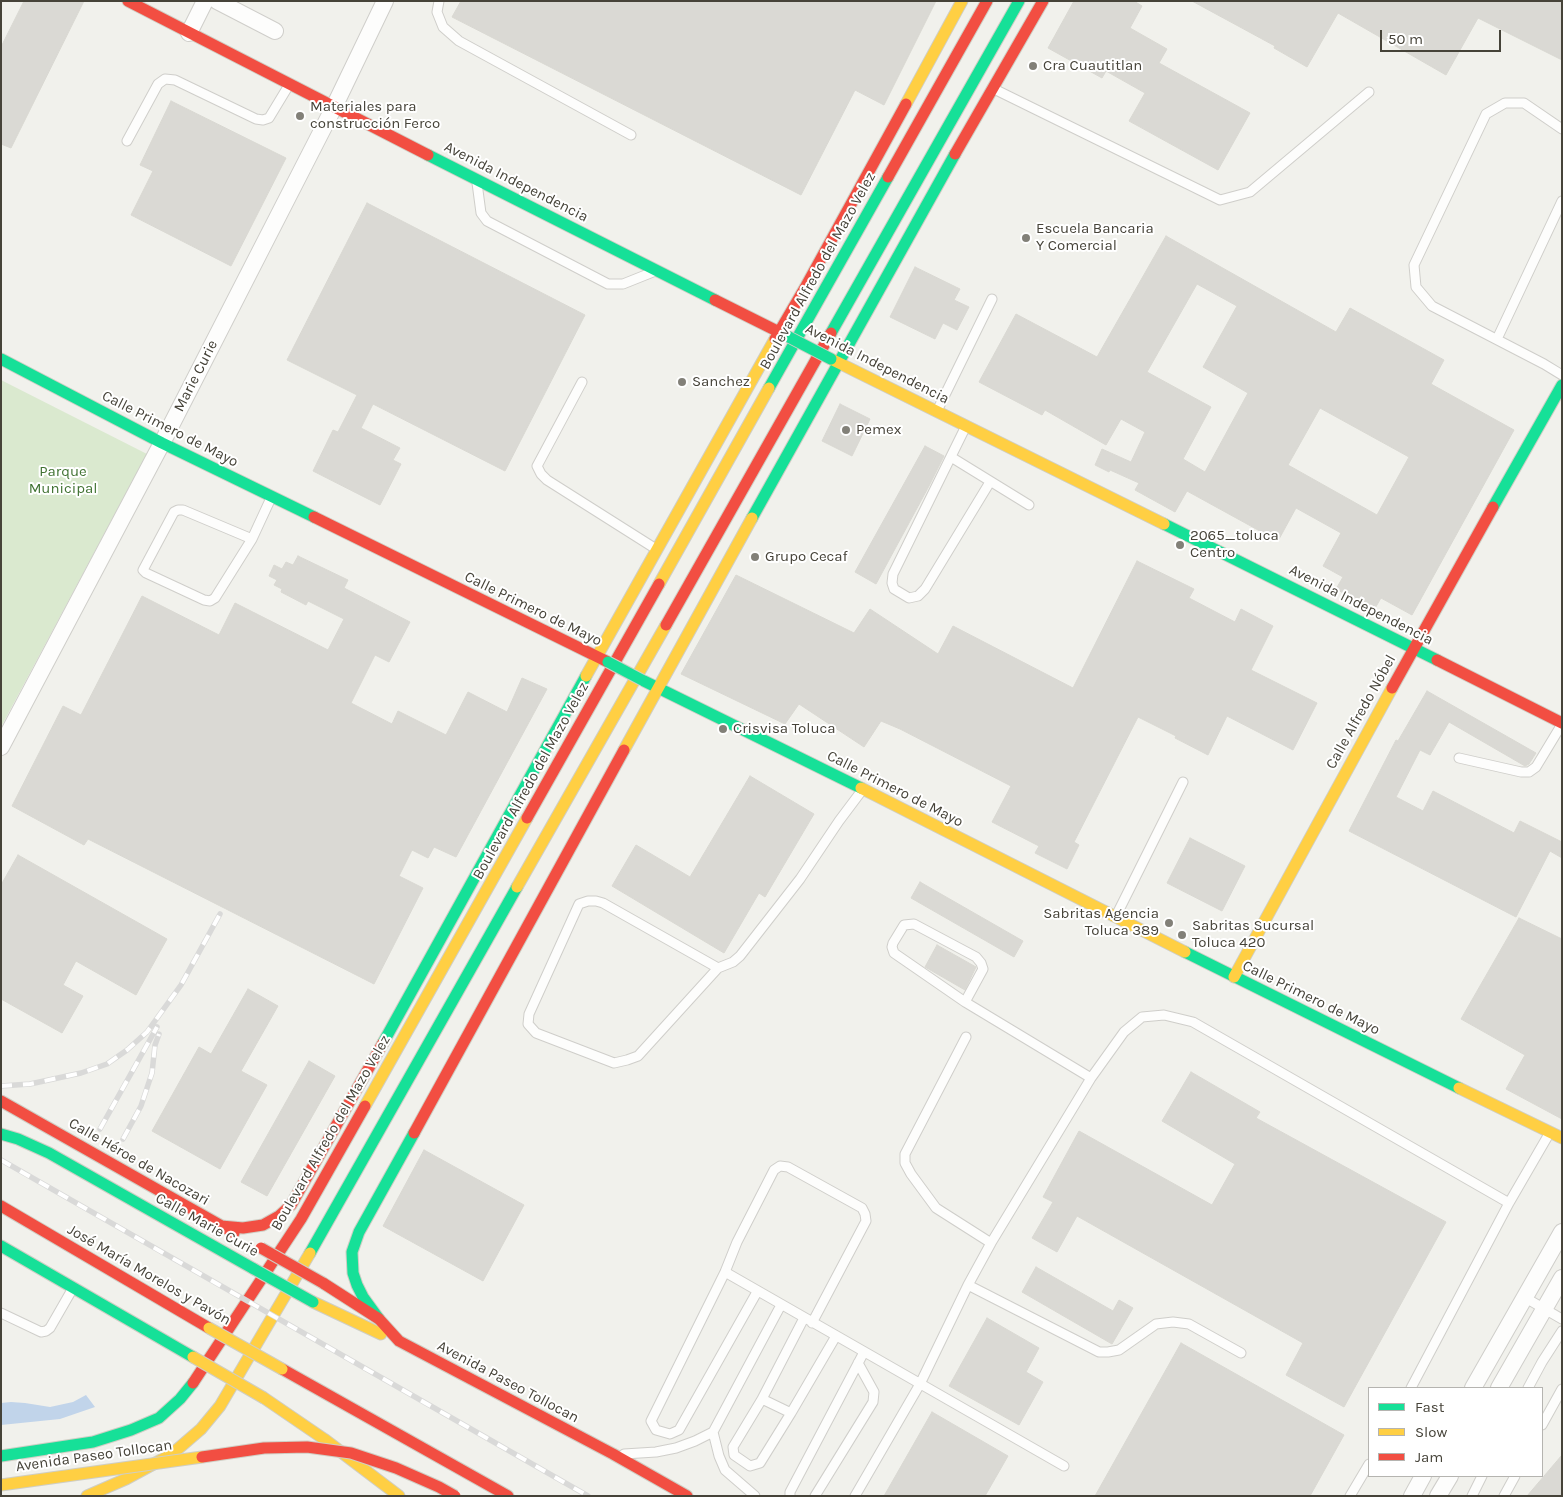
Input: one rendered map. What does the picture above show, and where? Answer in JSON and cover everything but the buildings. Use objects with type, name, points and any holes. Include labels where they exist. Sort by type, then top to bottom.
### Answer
[{"type":"main road","name":"Avenida Independencia","points":[[128,1],[835,361],[1562,723]]},
{"type":"main road","name":"Boulevard Alfredo del Mazo Velez","points":[[221,1226],[243,1228],[262,1225],[279,1216],[291,1205],[405,1003],[609,632],[782,333],[962,1]]},
{"type":"main road","name":"Boulevard Alfredo del Mazo Velez","points":[[1,1456],[93,1442],[130,1430],[159,1418],[180,1399],[197,1379],[301,1219],[986,1]]},
{"type":"main road","points":[[87,1496],[126,1479],[172,1454],[201,1429],[220,1406],[322,1232],[1019,1]]},
{"type":"main road","points":[[379,1319],[363,1297],[353,1273],[352,1252],[358,1232],[835,361],[1043,1]]},
{"type":"main road","name":"Calle Primero de Mayo","points":[[1,359],[271,497],[608,662],[863,789],[1115,918],[1562,1138]]},
{"type":"main road","name":"Calle Alfredo Nóbel","points":[[1234,977],[1414,648],[1562,385]]},
{"type":"main road","name":"Calle Héroe de Nacozari","points":[[1,1101],[323,1283]]},
{"type":"main road","name":"Calle Marie Curie","points":[[1,1134],[18,1139],[49,1153],[312,1302],[372,1331],[399,1341]]},
{"type":"main road","name":"José María Morelos y Pavón","points":[[1,1206],[209,1328],[508,1496]]},
{"type":"main road","points":[[1,1246],[264,1398],[324,1439],[399,1496]]},
{"type":"main road","name":"Avenida Paseo Tollocan","points":[[323,1283],[379,1319],[399,1341],[613,1454],[687,1496]]},
{"type":"main road","name":"Avenida Paseo Tollocan","points":[[1,1484],[264,1448],[307,1447],[351,1453],[387,1465],[440,1487],[455,1496]]},
{"type":"street","points":[[189,33],[206,1]]},
{"type":"street","points":[[217,1],[275,31]]},
{"type":"street","name":"Marie Curie","points":[[1,747],[162,442],[334,107],[385,1]]},
{"type":"street","points":[[1474,1387],[1562,1232]]},
{"type":"street","points":[[1501,1387],[1562,1278]]},
{"type":"street","points":[[1412,1496],[1422,1477]]},
{"type":"street","points":[[1438,1496],[1449,1477]]},
{"type":"lane","points":[[439,1],[437,12],[443,28],[459,41],[631,134]]},
{"type":"lane","points":[[127,141],[158,84],[165,79],[175,80],[256,119],[263,120],[269,118],[290,85]]},
{"type":"lane","points":[[992,88],[1220,200],[1250,192],[1369,92]]},
{"type":"lane","points":[[1562,129],[1524,103],[1504,103],[1486,114],[1414,265],[1416,287],[1432,306],[1562,374]]},
{"type":"lane","points":[[477,179],[481,213],[486,221],[608,284],[623,284],[658,270]]},
{"type":"lane","points":[[1497,339],[1562,201]]},
{"type":"lane","points":[[937,411],[992,299]]},
{"type":"lane","points":[[582,382],[537,466],[540,474],[656,549]]},
{"type":"lane","points":[[966,425],[892,574],[894,589],[909,598],[918,596],[925,589],[990,482]]},
{"type":"lane","points":[[951,457],[1029,504]]},
{"type":"lane","points":[[252,539],[183,510],[178,510],[174,512],[143,570],[173,587],[210,601],[215,598],[252,539],[271,497]]},
{"type":"lane","points":[[1459,758],[1521,772],[1529,772],[1536,767],[1562,723]]},
{"type":"lane","points":[[1115,918],[1183,782]]},
{"type":"lane","points":[[718,968],[603,903],[588,901],[579,904],[529,1014],[528,1024],[536,1033],[614,1063],[638,1056],[718,968],[733,962],[740,956],[800,879],[863,789]]},
{"type":"lane","points":[[965,1002],[983,969],[981,963],[976,957],[914,924],[904,925],[893,943],[894,953],[965,1002],[1091,1078]]},
{"type":"lane","points":[[855,1496],[920,1384],[968,1285],[991,1244],[1091,1078],[1124,1032],[1142,1017],[1164,1015],[1193,1022],[1509,1203]]},
{"type":"lane","points":[[966,1037],[905,1154],[905,1163],[936,1208],[991,1244]]},
{"type":"lane","points":[[1412,1387],[1509,1203],[1550,1132]]},
{"type":"lane","points":[[758,1292],[680,1430],[670,1434],[656,1430],[651,1421],[725,1272],[737,1242],[774,1170],[780,1166],[788,1167],[862,1208],[866,1221],[733,1447],[734,1455],[750,1466],[760,1463],[836,1336]]},
{"type":"lane","points":[[725,1272],[1064,1466]]},
{"type":"lane","points":[[968,1285],[1099,1352],[1118,1350],[1156,1324],[1173,1322],[1189,1324],[1241,1353]]},
{"type":"lane","points":[[1,1313],[41,1332],[46,1331],[50,1328],[73,1288]]},
{"type":"lane","points":[[1524,1298],[1562,1319]]},
{"type":"lane","points":[[613,1454],[656,1452],[676,1448],[713,1432],[781,1305]]},
{"type":"lane","points":[[1529,1387],[1562,1331]]},
{"type":"lane","points":[[790,1496],[790,1492],[864,1352]]},
{"type":"lane","points":[[815,1496],[873,1402],[874,1392],[858,1363]]},
{"type":"lane","points":[[1543,1423],[1562,1389]]},
{"type":"lane","points":[[762,1399],[791,1412]]},
{"type":"lane","points":[[713,1432],[718,1456],[725,1470],[755,1496]]},
{"type":"lane","points":[[1350,1496],[1368,1466]]},
{"type":"lane","points":[[1472,1496],[1482,1477]]},
{"type":"lane","points":[[1504,1496],[1514,1477]]},
{"type":"green space","name":"Parque Municipal","points":[[1,380],[147,454],[1,727]]},
{"type":"water","points":[[86,1395],[95,1407],[60,1419],[1,1425],[1,1403],[25,1403],[50,1407],[73,1402]]},
{"type":"railway","points":[[1,1086],[30,1084],[81,1073],[107,1064],[127,1050],[147,1032],[181,985],[220,914]]},
{"type":"railway","points":[[100,1129],[157,1027]]},
{"type":"railway","points":[[123,1139],[141,1106],[152,1073],[155,1045],[159,1034]]},
{"type":"railway","points":[[1,1160],[588,1496]]},
{"type":"traffic: fast","points":[[831,333],[1019,1]]},
{"type":"traffic: fast","points":[[752,518],[955,154]]},
{"type":"traffic: fast","points":[[428,155],[715,300]]},
{"type":"traffic: fast","points":[[769,388],[888,177]]},
{"type":"traffic: fast","points":[[785,335],[831,359]]},
{"type":"traffic: fast","points":[[1,359],[162,443],[314,517]]},
{"type":"traffic: fast","points":[[1493,507],[1562,385]]},
{"type":"traffic: fast","points":[[1164,524],[1437,660]]},
{"type":"traffic: fast","points":[[608,662],[642,680]]},
{"type":"traffic: fast","points":[[383,1043],[586,676]]},
{"type":"traffic: fast","points":[[644,681],[861,788]]},
{"type":"traffic: fast","points":[[310,1253],[517,887]]},
{"type":"traffic: fast","points":[[1185,952],[1459,1088]]},
{"type":"traffic: fast","points":[[379,1319],[357,1285],[353,1273],[352,1252],[359,1232],[414,1133]]},
{"type":"traffic: fast","points":[[1,1134],[18,1139],[49,1153],[254,1269]]},
{"type":"traffic: fast","points":[[1,1246],[193,1357]]},
{"type":"traffic: fast","points":[[254,1269],[313,1302]]},
{"type":"traffic: fast","points":[[1,1456],[93,1442],[131,1430],[159,1418],[180,1399],[193,1383]]},
{"type":"traffic: slow","points":[[906,104],[962,1]]},
{"type":"traffic: slow","points":[[586,676],[775,339]]},
{"type":"traffic: slow","points":[[831,359],[1164,524]]},
{"type":"traffic: slow","points":[[659,584],[769,388]]},
{"type":"traffic: slow","points":[[624,750],[752,518]]},
{"type":"traffic: slow","points":[[517,887],[666,625]]},
{"type":"traffic: slow","points":[[1234,977],[1392,688]]},
{"type":"traffic: slow","points":[[861,788],[1185,952]]},
{"type":"traffic: slow","points":[[365,1106],[527,818]]},
{"type":"traffic: slow","points":[[1459,1088],[1562,1138]]},
{"type":"traffic: slow","points":[[87,1496],[126,1479],[172,1454],[201,1429],[220,1406],[310,1253]]},
{"type":"traffic: slow","points":[[313,1302],[381,1334]]},
{"type":"traffic: slow","points":[[209,1328],[282,1369]]},
{"type":"traffic: slow","points":[[193,1357],[264,1398]]},
{"type":"traffic: slow","points":[[264,1398],[324,1439],[399,1496]]},
{"type":"traffic: slow","points":[[1,1485],[202,1457]]},
{"type":"traffic: jam","points":[[128,1],[428,155]]},
{"type":"traffic: jam","points":[[888,177],[987,1]]},
{"type":"traffic: jam","points":[[955,154],[1043,1]]},
{"type":"traffic: jam","points":[[775,339],[906,104]]},
{"type":"traffic: jam","points":[[715,300],[785,335]]},
{"type":"traffic: jam","points":[[666,625],[831,333]]},
{"type":"traffic: jam","points":[[1392,688],[1493,507]]},
{"type":"traffic: jam","points":[[314,517],[608,662]]},
{"type":"traffic: jam","points":[[527,818],[659,584]]},
{"type":"traffic: jam","points":[[1437,660],[1562,723]]},
{"type":"traffic: jam","points":[[414,1133],[624,750]]},
{"type":"traffic: jam","points":[[221,1226],[243,1228],[263,1225],[279,1216],[291,1205],[383,1043]]},
{"type":"traffic: jam","points":[[1,1101],[234,1233]]},
{"type":"traffic: jam","points":[[193,1383],[301,1219],[365,1106]]},
{"type":"traffic: jam","points":[[1,1206],[209,1328]]},
{"type":"traffic: jam","points":[[261,1248],[323,1283]]},
{"type":"traffic: jam","points":[[323,1283],[379,1319],[399,1341],[613,1454],[687,1496]]},
{"type":"traffic: jam","points":[[282,1369],[508,1496]]},
{"type":"traffic: jam","points":[[202,1457],[264,1448],[307,1447],[351,1453],[396,1468],[455,1496]]},
{"type":"place","name":"Cra Cuautitlan","points":[[1033,66]]},
{"type":"place","name":"Materiales para construcción Ferco","points":[[300,116]]},
{"type":"place","name":"Escuela Bancaria Y Comercial","points":[[1026,238]]},
{"type":"place","name":"Sanchez","points":[[682,382]]},
{"type":"place","name":"Pemex","points":[[846,430]]},
{"type":"place","name":"2065_toluca Centro","points":[[1180,545]]},
{"type":"place","name":"Grupo Cecaf","points":[[755,557]]},
{"type":"place","name":"Crisvisa Toluca","points":[[723,729]]},
{"type":"place","name":"Sabritas Agencia Toluca 389","points":[[1169,923]]},
{"type":"place","name":"Sabritas Sucursal Toluca 420","points":[[1182,935]]}]
